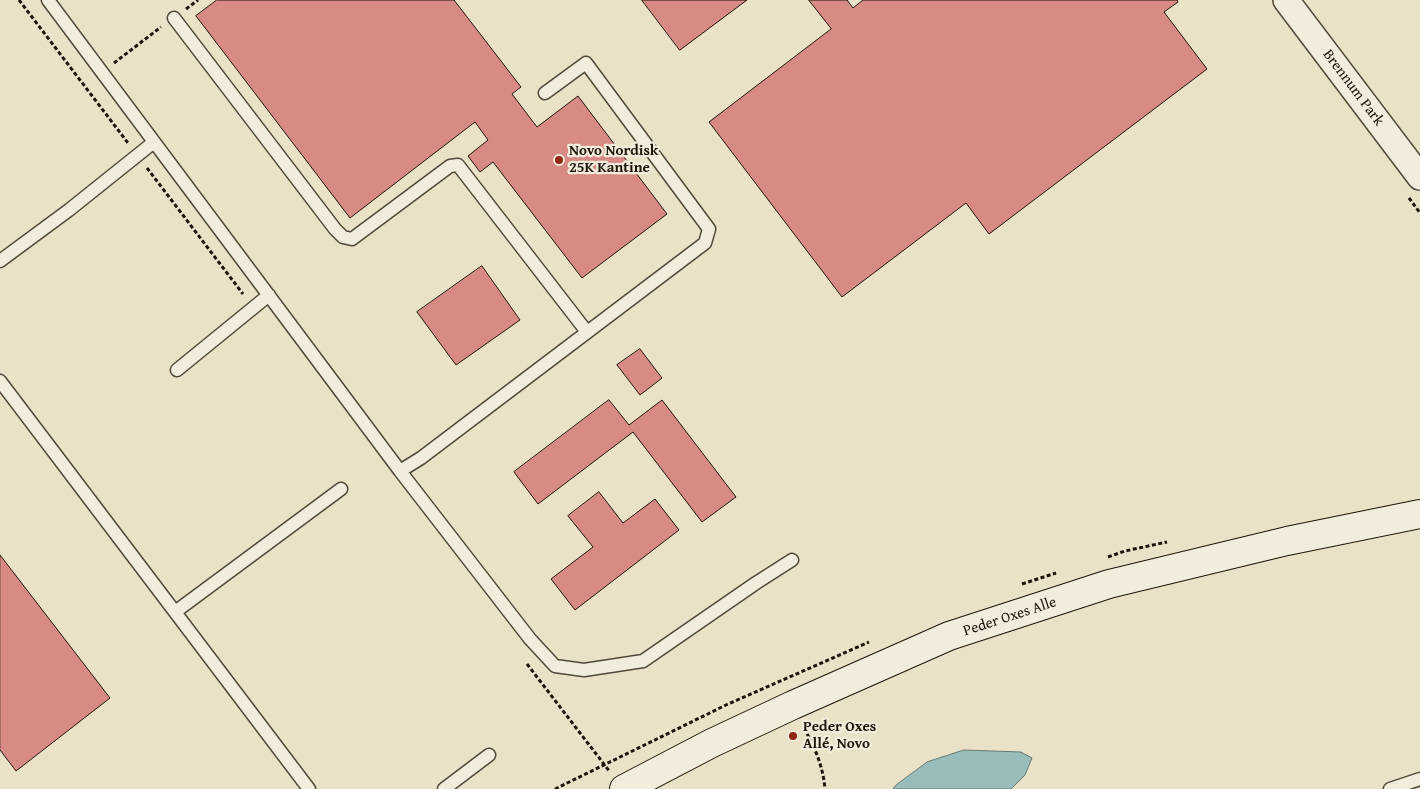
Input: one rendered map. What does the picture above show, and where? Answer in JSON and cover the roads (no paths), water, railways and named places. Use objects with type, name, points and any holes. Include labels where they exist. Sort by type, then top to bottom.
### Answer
[{"type":"street","name":"Brennum Park","points":[[1286,0],[1420,177]]},
{"type":"street","name":"Peder Oxes Alle","points":[[624,789],[712,743],[949,636],[1109,584],[1287,541],[1420,514]]},
{"type":"lane","points":[[48,0],[400,471],[530,638],[555,666],[584,670],[644,662],[792,560]]},
{"type":"lane","points":[[174,18],[334,229],[343,237],[352,238],[450,166],[458,165],[587,332]]},
{"type":"lane","points":[[400,471],[421,458],[705,243],[709,230],[586,63],[545,93]]},
{"type":"lane","points":[[0,261],[69,210],[154,142]]},
{"type":"lane","points":[[177,370],[268,296]]},
{"type":"lane","points":[[0,381],[308,789]]},
{"type":"lane","points":[[175,612],[341,489]]},
{"type":"lane","points":[[444,789],[489,755]]},
{"type":"lane","points":[[1390,789],[1420,779]]},
{"type":"water","points":[[964,750],[1021,752],[1032,758],[1025,775],[1011,789],[893,789],[927,762]]},
{"type":"place","name":"Novo Nordisk 25K Kantine","points":[[559,160]]},
{"type":"place","name":"Peder Oxes Allé, Novo","points":[[793,736]]}]
